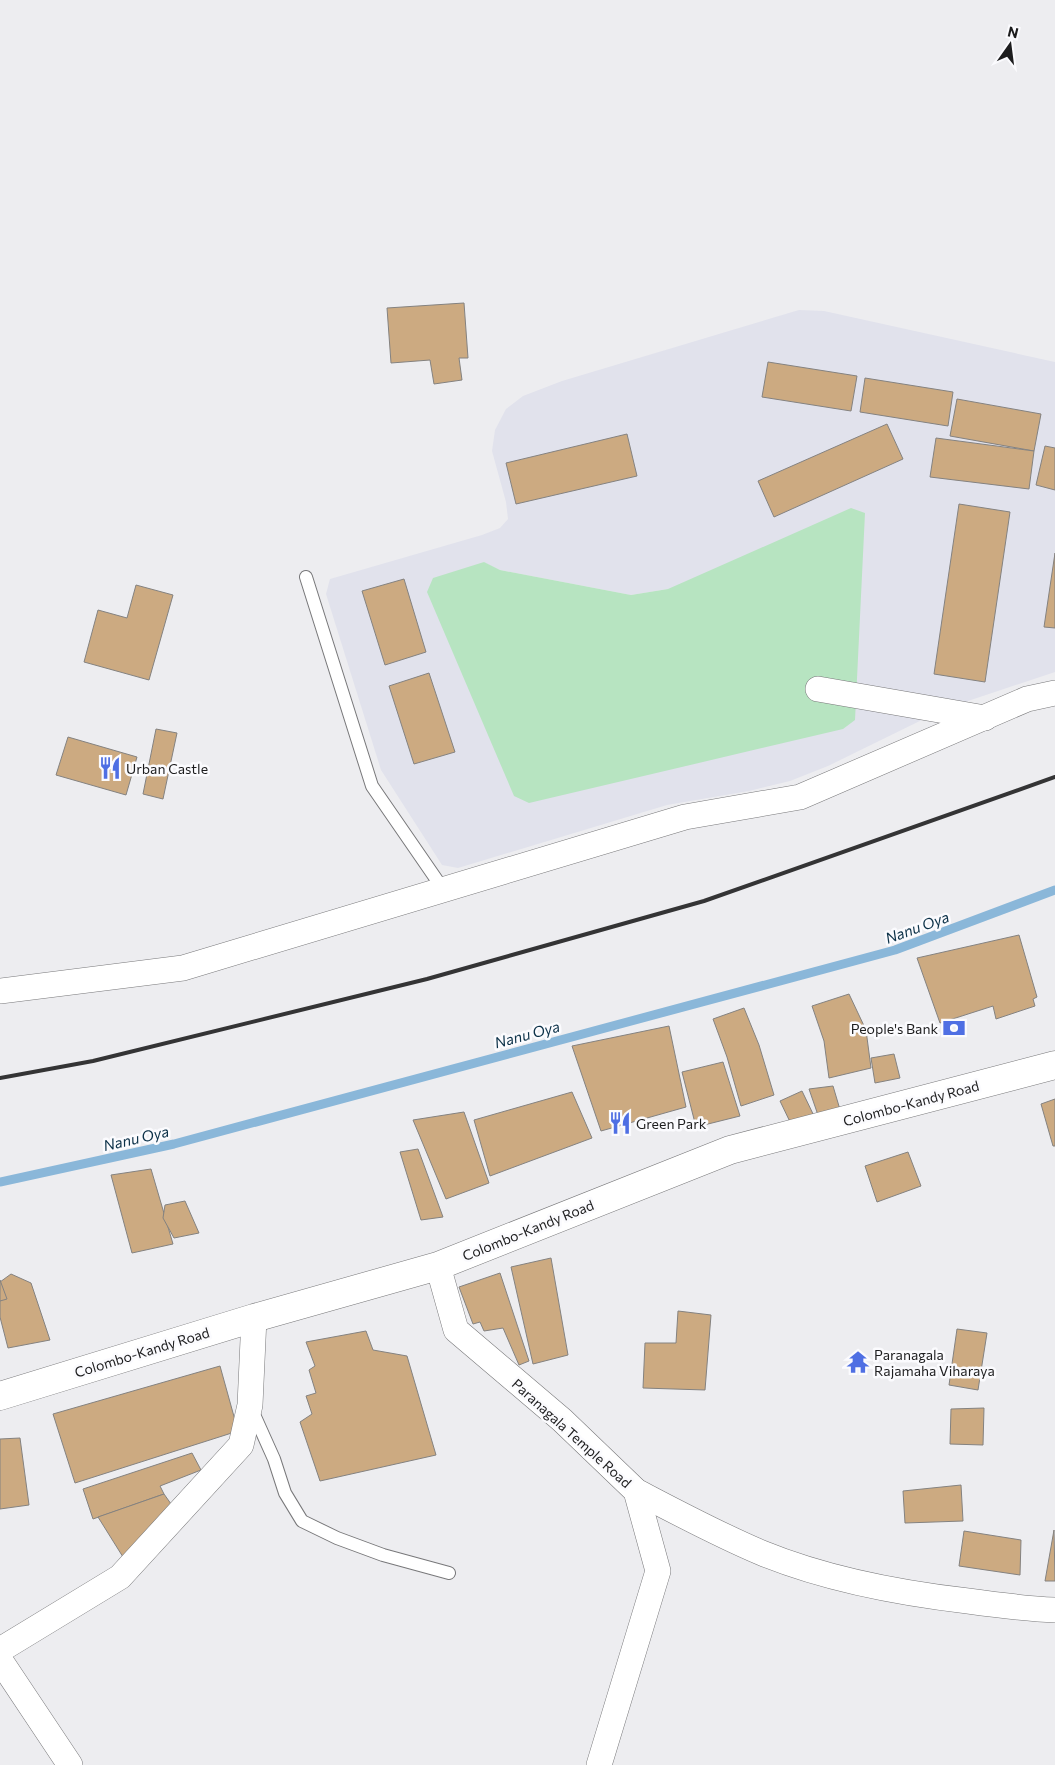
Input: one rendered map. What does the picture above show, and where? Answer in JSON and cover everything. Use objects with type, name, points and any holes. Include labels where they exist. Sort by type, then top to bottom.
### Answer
[{"type":"highway","name":"Colombo-Kandy Road","points":[[0,1396],[254,1318],[438,1266],[730,1150],[1055,1065]]},
{"type":"street","points":[[818,689],[985,718]]},
{"type":"street","points":[[0,991],[183,968],[685,817],[800,797],[1027,700],[1055,693]]},
{"type":"street","name":"Paranagala Temple Road","points":[[438,1266],[456,1330],[562,1420],[636,1491],[658,1570],[599,1765]]},
{"type":"street","points":[[0,1650],[120,1577],[241,1445],[250,1405],[254,1318]]},
{"type":"street","points":[[636,1491],[697,1523],[763,1554],[832,1577],[917,1595],[1055,1610]]},
{"type":"street","points":[[0,1660],[70,1765]]},
{"type":"lane","points":[[306,577],[372,786],[442,890]]},
{"type":"lane","points":[[250,1405],[274,1458],[285,1493],[302,1521],[337,1538],[383,1555],[449,1573]]},
{"type":"shaded area","points":[[799,310],[824,311],[1055,362],[1055,672],[968,701],[930,716],[828,766],[790,781],[749,791],[667,805],[458,868],[442,865],[381,770],[326,594],[330,579],[482,535],[500,528],[508,519],[506,502],[492,451],[495,430],[506,409],[523,396],[562,381]],"holes":[[[483,562],[500,570],[631,595],[668,589],[514,796]]]},
{"type":"green space","points":[[851,508],[865,513],[855,720],[843,729],[529,803],[514,796],[427,592],[433,578],[484,562],[500,570],[631,595],[668,589]]},
{"type":"building","points":[[464,303],[468,358],[459,358],[462,380],[434,384],[430,360],[391,363],[387,308]]},
{"type":"building","points":[[768,362],[857,376],[851,411],[762,397]]},
{"type":"building","points":[[865,378],[953,392],[948,426],[860,412]]},
{"type":"building","points":[[957,399],[1041,414],[1034,451],[950,436]]},
{"type":"building","points":[[887,424],[903,459],[774,517],[758,481]]},
{"type":"building","points":[[627,434],[637,476],[516,504],[506,463]]},
{"type":"building","points":[[936,438],[1034,451],[1029,489],[930,477]]},
{"type":"building","points":[[1045,446],[1055,448],[1055,490],[1036,485]]},
{"type":"building","points":[[959,504],[1010,512],[985,682],[934,674]]},
{"type":"building","points":[[1055,553],[1055,628],[1044,627]]},
{"type":"building","points":[[404,579],[426,652],[385,665],[362,591]]},
{"type":"building","points":[[136,585],[173,595],[149,680],[84,662],[98,610],[127,618]]},
{"type":"building","points":[[429,673],[455,752],[414,764],[389,686]]},
{"type":"building","points":[[156,729],[177,733],[163,799],[143,794]]},
{"type":"building","points":[[68,737],[137,757],[126,795],[56,775]]},
{"type":"building","points":[[1019,935],[1037,997],[1033,999],[1035,1006],[996,1019],[993,1006],[940,1023],[917,958]]},
{"type":"building","points":[[849,994],[866,1030],[871,1068],[829,1078],[824,1041],[812,1006]]},
{"type":"building","points":[[744,1008],[759,1045],[774,1095],[741,1106],[727,1057],[713,1019]]},
{"type":"building","points":[[669,1026],[686,1107],[601,1131],[572,1046]]},
{"type":"building","points":[[894,1054],[900,1078],[875,1083],[871,1058]]},
{"type":"building","points":[[723,1062],[740,1116],[696,1127],[682,1072]]},
{"type":"building","points":[[833,1086],[841,1113],[819,1118],[809,1089]]},
{"type":"building","points":[[802,1091],[815,1118],[792,1126],[780,1101]]},
{"type":"building","points":[[572,1092],[592,1138],[490,1176],[474,1120]]},
{"type":"building","points":[[1055,1099],[1055,1146],[1053,1146],[1041,1104]]},
{"type":"building","points":[[464,1112],[489,1183],[446,1199],[413,1120]]},
{"type":"building","points":[[418,1149],[443,1217],[421,1220],[400,1152]]},
{"type":"building","points":[[908,1152],[921,1186],[877,1202],[865,1166]]},
{"type":"building","points":[[151,1169],[173,1244],[132,1253],[111,1175]]},
{"type":"building","points":[[185,1201],[199,1233],[174,1238],[163,1218],[165,1205]]},
{"type":"building","points":[[551,1258],[568,1355],[533,1364],[511,1267]]},
{"type":"building","points":[[500,1273],[529,1361],[519,1365],[503,1328],[484,1331],[480,1322],[473,1324],[459,1287]]},
{"type":"building","points":[[11,1274],[31,1283],[50,1340],[8,1348],[0,1317],[0,1282]]},
{"type":"building","points":[[0,1280],[7,1299],[0,1301]]},
{"type":"building","points":[[678,1311],[711,1315],[705,1390],[643,1388],[645,1343],[676,1343]]},
{"type":"building","points":[[957,1329],[987,1333],[978,1390],[949,1385]]},
{"type":"building","points":[[366,1331],[373,1350],[407,1356],[436,1455],[320,1481],[300,1422],[312,1414],[306,1396],[316,1393],[309,1370],[315,1366],[306,1342]]},
{"type":"building","points":[[220,1366],[238,1431],[75,1483],[53,1414]]},
{"type":"building","points":[[984,1408],[983,1445],[950,1444],[951,1409]]},
{"type":"building","points":[[20,1438],[29,1505],[0,1509],[0,1439]]},
{"type":"building","points":[[192,1453],[201,1470],[160,1486],[164,1494],[93,1519],[83,1489]]},
{"type":"building","points":[[961,1485],[963,1521],[905,1523],[903,1491]]},
{"type":"building","points":[[164,1494],[176,1511],[123,1557],[98,1517]]},
{"type":"building","points":[[1054,1530],[1055,1581],[1045,1581]]},
{"type":"building","points":[[964,1531],[1021,1540],[1020,1575],[959,1566]]},
{"type":"waterway","name":"Nanu Oya","points":[[0,1182],[174,1144],[895,950],[1055,890]]},
{"type":"railway","points":[[0,1078],[93,1061],[427,979],[704,901],[1055,777]]},
{"type":"place","name":"Urban Castle","points":[[110,768]]},
{"type":"place","name":"People's Bank","points":[[954,1028]]},
{"type":"place","name":"Green Park","points":[[620,1123]]},
{"type":"place","name":"Paranagala Rajamaha Viharaya","points":[[858,1362]]}]
